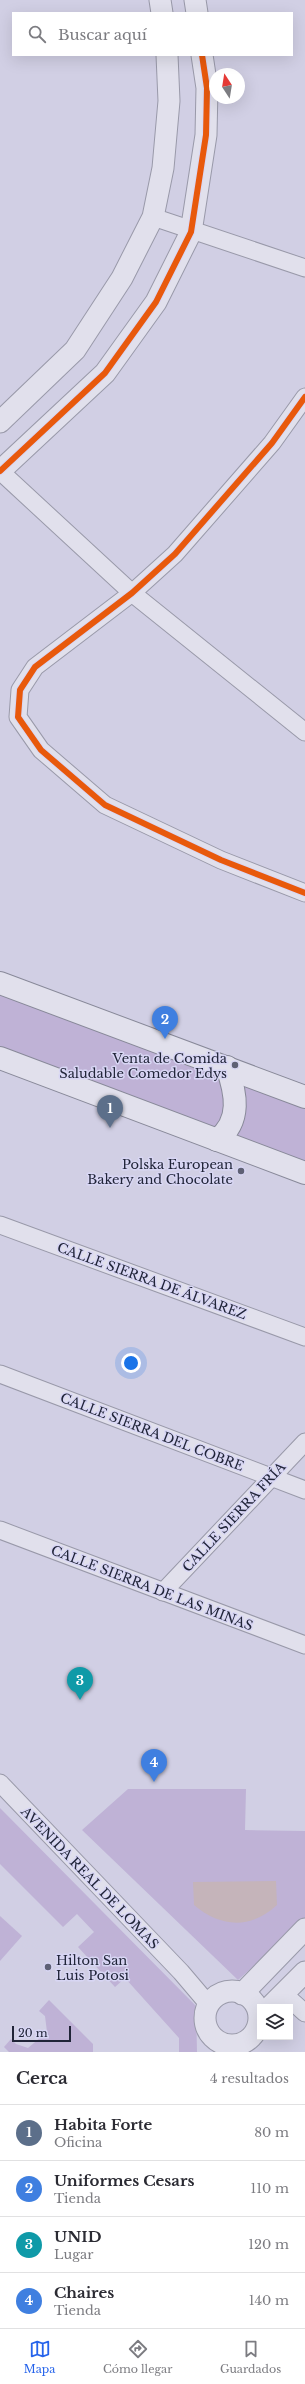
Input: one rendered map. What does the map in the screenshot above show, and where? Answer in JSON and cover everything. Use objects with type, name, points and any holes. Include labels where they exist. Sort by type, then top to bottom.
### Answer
[{"type":"main road","points":[[0,983],[305,1097]]},
{"type":"main road","points":[[0,1058],[305,1173]]},
{"type":"main road","points":[[217,1140],[225,1134],[232,1124],[236,1104],[234,1087],[227,1068]]},
{"type":"street","points":[[160,0],[162,12]]},
{"type":"street","points":[[195,0],[197,12]]},
{"type":"street","points":[[0,422],[75,350],[122,278],[153,217],[162,168],[169,101],[167,56]]},
{"type":"street","points":[[202,56],[207,88],[206,135],[191,232],[156,302],[105,373],[0,471],[132,592],[305,732]]},
{"type":"street","points":[[153,217],[191,232],[305,268]]},
{"type":"street","points":[[305,397],[272,443],[175,554],[132,592],[35,667],[20,690],[18,717],[41,750],[105,805],[221,860],[305,893]]},
{"type":"street","name":"CALLE SIERRA DE ÁLVAREZ","points":[[0,1225],[305,1337]]},
{"type":"street","name":"CALLE SIERRA DEL COBRE","points":[[0,1374],[305,1490]]},
{"type":"street","name":"CALLE SIERRA FRÍA","points":[[163,1592],[270,1477],[305,1442]]},
{"type":"street","name":"CALLE SIERRA DE LAS MINAS","points":[[0,1530],[305,1645]]},
{"type":"street","name":"AVENIDA REAL DE LOMAS","points":[[0,1783],[181,1972],[213,2001]]},
{"type":"street","points":[[242,1994],[305,1929]]},
{"type":"street","points":[[272,2004],[305,1972]]},
{"type":"street","points":[[257,2004],[242,1994],[225,1992],[213,2001],[205,2019],[206,2026],[214,2045],[227,2044],[234,2048],[249,2039],[257,2027]]},
{"type":"street","points":[[293,2011],[305,2013]]},
{"type":"shaded area","points":[[0,994],[305,1107],[305,1161],[0,1046]]},
{"type":"shaded area","points":[[128,1789],[246,1789],[245,1830],[305,1831],[305,1920],[238,1980],[82,1830]]},
{"type":"shaded area","points":[[0,1808],[196,2006],[197,2052],[179,2052],[179,2038],[125,1978],[115,1987],[78,1947],[94,1932],[77,1914],[63,1927],[0,1864]]},
{"type":"shaded area","points":[[276,1881],[277,1905],[267,1913],[246,1922],[236,1923],[215,1918],[204,1913],[194,1905],[193,1882]]},
{"type":"shaded area","points":[[0,1916],[22,1936],[0,1961]]},
{"type":"shaded area","points":[[49,2000],[93,2044],[93,2052],[9,2052],[4,2047],[11,2039],[16,2044],[28,2048],[47,2032],[45,2016],[39,2011]]},
{"type":"cycle path","points":[[0,471],[105,373],[156,302],[191,232],[206,135],[207,88],[202,56]]},
{"type":"cycle path","points":[[305,397],[272,443],[175,554],[132,593],[35,667],[20,690],[18,717],[41,750],[105,805],[221,860],[305,893]]},
{"type":"place","name":"Uniformes Cesars","points":[[165,1039]]},
{"type":"place","name":"Venta de Comida Saludable Comedor Edys","points":[[235,1065]]},
{"type":"place","name":"Habita Forte","points":[[110,1128]]},
{"type":"place","name":"Polska European Bakery and Chocolate","points":[[241,1171]]},
{"type":"place","name":"UNID","points":[[80,1700]]},
{"type":"place","name":"Chaires","points":[[154,1782]]},
{"type":"place","name":"Hilton San Luis Potosi","points":[[48,1967]]}]
